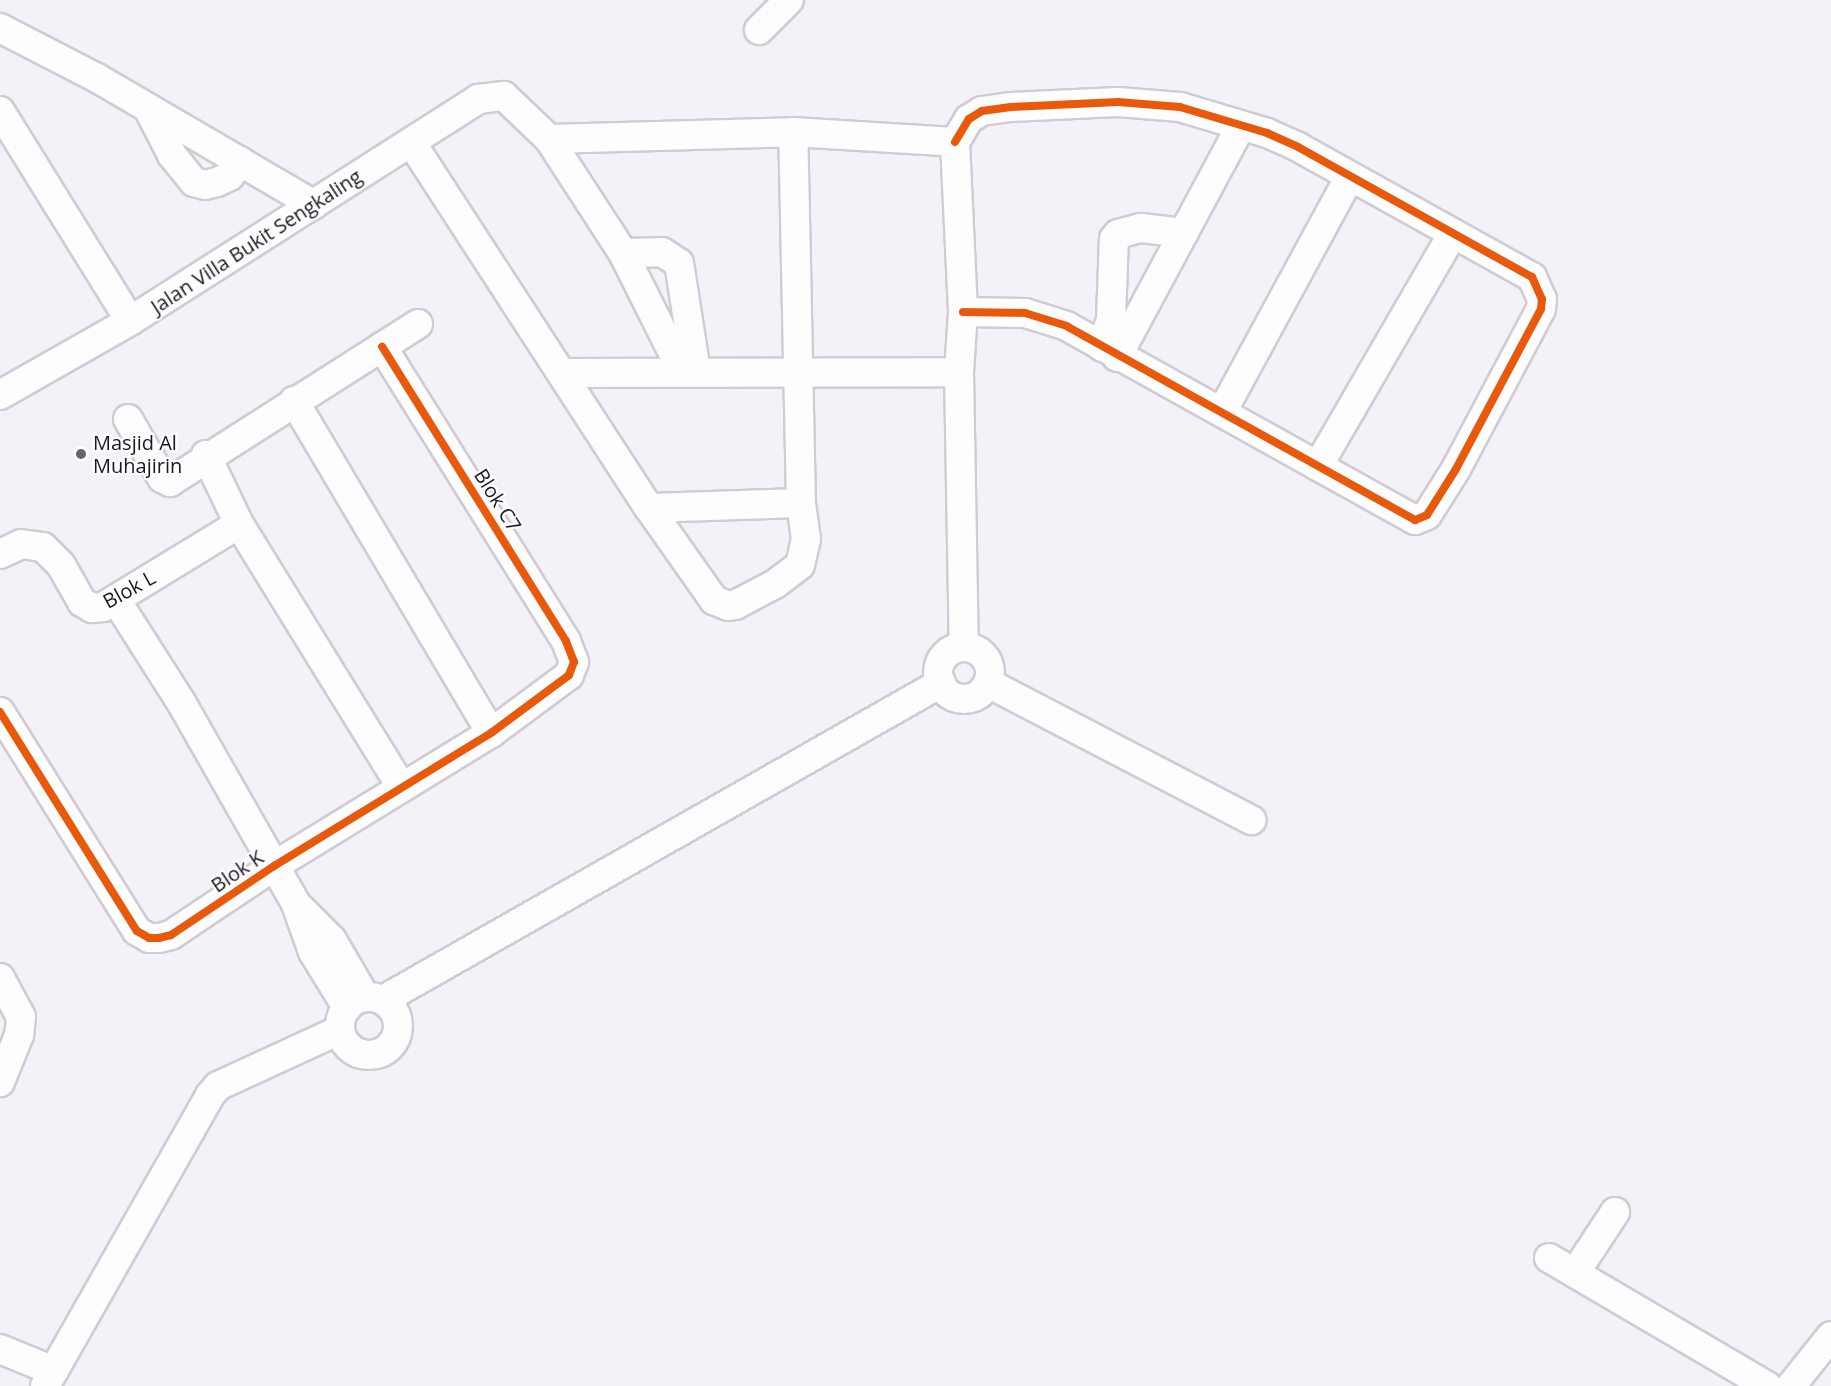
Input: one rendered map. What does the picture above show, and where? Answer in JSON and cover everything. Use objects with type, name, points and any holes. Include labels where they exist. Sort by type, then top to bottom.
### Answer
[{"type":"street","points":[[759,30],[789,0]]},
{"type":"street","points":[[0,28],[148,108],[314,205]]},
{"type":"street","name":"Jalan Villa Bukit Sengkaling","points":[[0,394],[130,321],[478,99],[504,96],[511,100],[549,139]]},
{"type":"street","points":[[963,312],[1025,313],[1044,318],[1222,412],[1415,520],[1427,515],[1451,477],[1542,299],[1532,277],[1291,144],[1241,126],[1157,103],[1035,105],[982,111],[969,119],[955,142],[963,312],[959,372],[964,646]]},
{"type":"street","points":[[148,108],[172,155],[194,182],[217,182],[230,176],[240,161]]},
{"type":"street","points":[[0,111],[130,321]]},
{"type":"street","points":[[1109,352],[1121,324],[1184,232],[1241,126]]},
{"type":"street","points":[[549,139],[793,132],[955,142]]},
{"type":"street","points":[[411,142],[564,373],[650,508],[707,591],[728,606],[775,584],[800,565],[806,539],[801,503],[801,372],[793,132]]},
{"type":"street","points":[[549,139],[623,253],[689,371]]},
{"type":"street","points":[[1222,412],[1350,176]]},
{"type":"street","points":[[1121,324],[1114,239],[1118,234],[1142,228],[1184,232]]},
{"type":"street","points":[[1318,466],[1453,233]]},
{"type":"street","points":[[623,253],[662,252],[679,262],[689,371]]},
{"type":"street","points":[[128,419],[165,482],[418,324]]},
{"type":"street","name":"Blok C7","points":[[381,347],[566,641],[574,662],[569,675]]},
{"type":"street","points":[[564,373],[959,372]]},
{"type":"street","points":[[294,401],[491,733]]},
{"type":"street","points":[[206,455],[239,524],[401,786]]},
{"type":"street","points":[[650,508],[801,503]]},
{"type":"street","name":"Blok L","points":[[1,553],[21,544],[43,547],[61,565],[82,602],[92,608],[116,600],[239,524]]},
{"type":"street","points":[[116,600],[181,702],[296,904],[313,952],[359,1009]]},
{"type":"street","points":[[964,646],[978,650],[988,661],[988,683],[980,694],[968,699],[949,694],[940,683],[938,671],[942,658],[964,646]]},
{"type":"street","name":"Blok K","points":[[0,712],[129,919],[137,931],[149,938],[171,935],[274,866],[401,786],[491,733],[569,675]]},
{"type":"street","points":[[44,1381],[214,1090],[940,683]]},
{"type":"street","points":[[988,683],[1251,820]]},
{"type":"street","points":[[0,978],[21,1017],[19,1035],[0,1082]]},
{"type":"street","points":[[1575,1273],[1615,1212]]},
{"type":"street","points":[[1549,1258],[1767,1386]]},
{"type":"street","points":[[1791,1386],[1831,1336]]},
{"type":"street","points":[[0,1349],[44,1381]]},
{"type":"street","points":[[0,1365],[44,1381]]},
{"type":"cycle path","points":[[955,142],[969,119],[982,111],[1011,107],[1118,102],[1180,107],[1267,133],[1298,147],[1532,277],[1542,299],[1541,309],[1456,469],[1427,515],[1415,520],[1067,326],[1025,313],[963,312]]},
{"type":"cycle path","points":[[0,712],[137,931],[149,938],[159,938],[171,935],[274,866],[491,733],[569,675],[574,662],[566,641],[382,347]]},
{"type":"place","name":"Masjid Al Muhajirin","points":[[81,454]]}]
